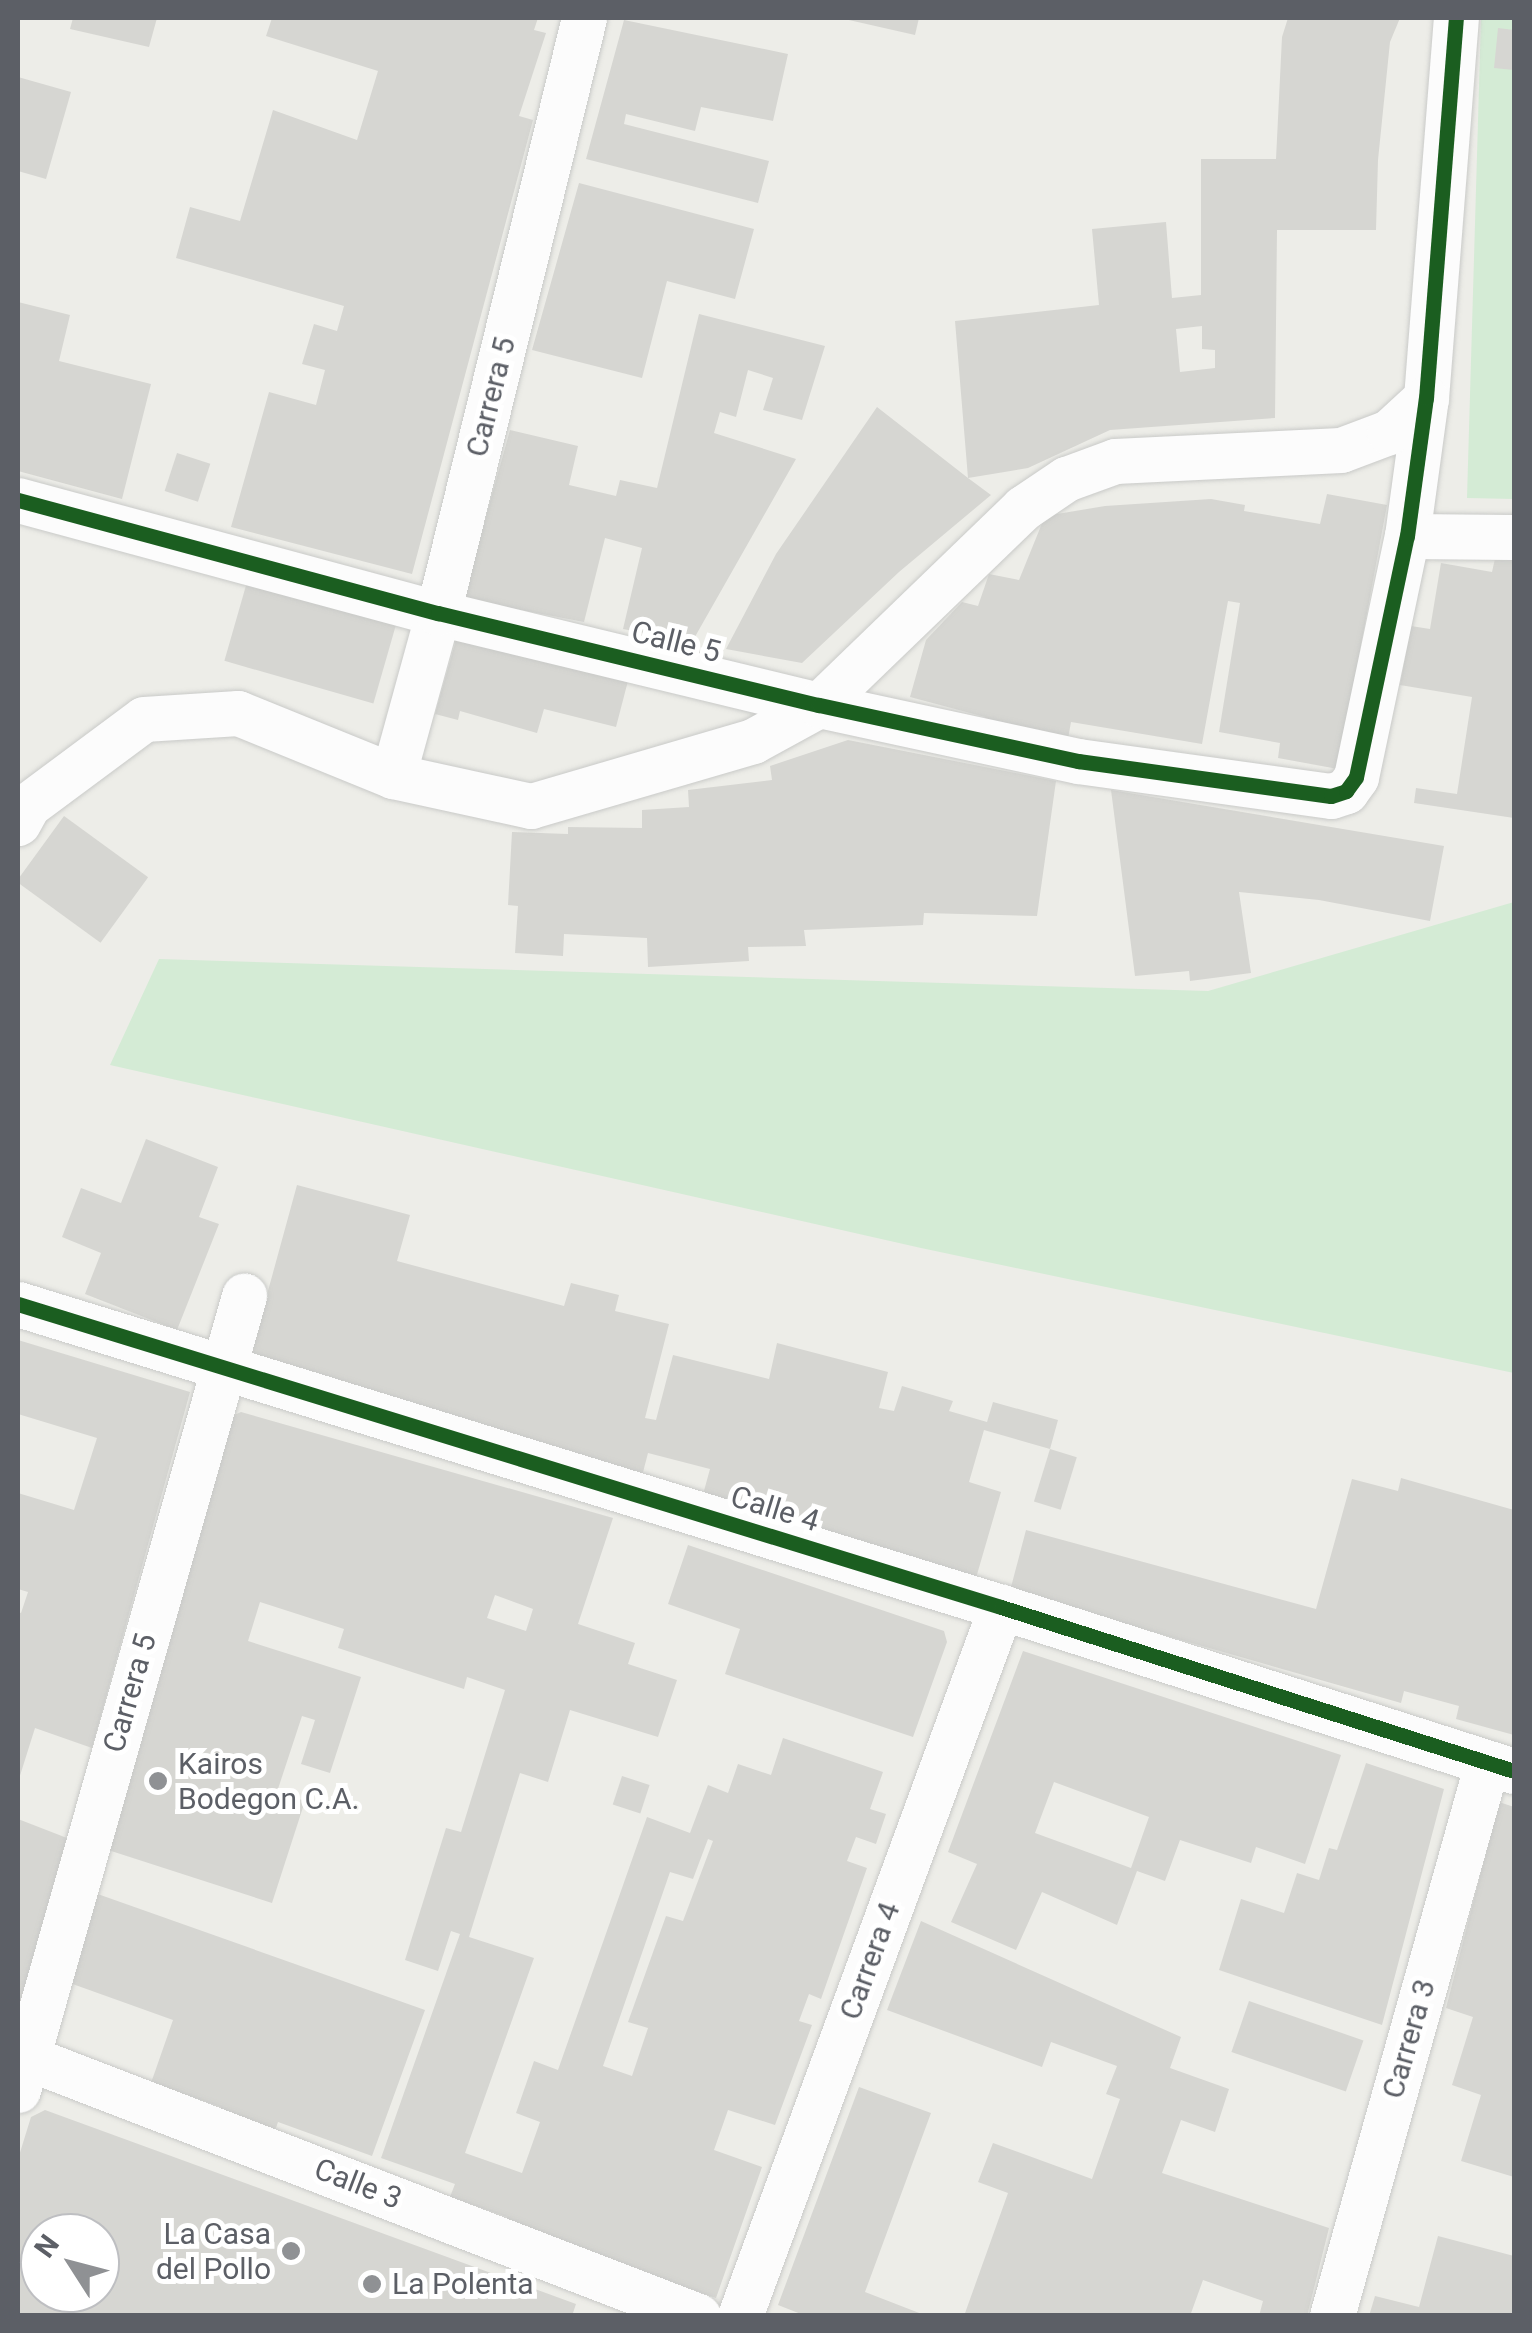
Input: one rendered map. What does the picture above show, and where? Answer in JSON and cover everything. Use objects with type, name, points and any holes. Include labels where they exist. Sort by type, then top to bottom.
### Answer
[{"type":"street","name":"Carrera 5","points":[[393,776],[438,613],[584,18]]},
{"type":"street","points":[[1456,18],[1426,398],[1407,536],[1514,537]]},
{"type":"street","points":[[18,823],[28,804],[144,719],[238,714],[393,776],[531,806],[754,741],[819,706],[1023,508],[1066,478],[1115,462],[1341,450],[1389,432],[1426,398]]},
{"type":"street","name":"Calle 5","points":[[18,500],[438,613],[819,706],[1078,761],[1330,796],[1346,791],[1356,778],[1407,536]]},
{"type":"street","name":"Carrera 5","points":[[21,2067],[244,1296]]},
{"type":"street","name":"Calle 4","points":[[21,1300],[223,1367],[1001,1607],[1501,1767]]},
{"type":"street","name":"Carrera 4","points":[[740,2316],[1001,1607]]},
{"type":"street","name":"Carrera 3","points":[[1332,2316],[1501,1767]]},
{"type":"street","name":"Calle 3","points":[[21,2067],[698,2316]]},
{"type":"green space","points":[[1481,18],[1514,18],[1514,499],[1467,498]]},
{"type":"green space","points":[[1514,902],[1514,1373],[921,1248],[110,1065],[159,959],[1208,991]]},
{"type":"building","points":[[73,18],[157,18],[149,47],[70,29]]},
{"type":"building","points":[[272,18],[538,18],[534,30],[546,33],[519,116],[533,120],[412,574],[231,527],[269,392],[316,405],[325,370],[302,364],[314,324],[337,331],[344,306],[176,258],[190,207],[240,221],[273,110],[357,140],[378,71],[266,36]]},
{"type":"building","points":[[840,18],[919,18],[915,35]]},
{"type":"building","points":[[1288,18],[1400,18],[1390,42],[1378,160],[1376,230],[1277,230],[1275,418],[1110,430],[1028,468],[968,478],[955,321],[1099,305],[1092,229],[1166,222],[1172,298],[1201,295],[1201,159],[1276,159],[1282,37]],"holes":[[[1202,326],[1202,349],[1215,350],[1215,368],[1180,372],[1176,329]]]},
{"type":"building","points":[[624,20],[788,54],[773,121],[701,107],[695,131],[626,114],[624,124],[769,161],[758,203],[586,159]]},
{"type":"building","points":[[1498,28],[1514,30],[1514,70],[1494,68]]},
{"type":"building","points":[[18,77],[71,92],[46,179],[18,171]]},
{"type":"building","points":[[579,183],[754,229],[735,299],[667,281],[642,378],[532,350]]},
{"type":"building","points":[[18,302],[70,315],[59,361],[151,384],[122,499],[18,471]]},
{"type":"building","points":[[699,314],[825,346],[802,420],[763,410],[773,378],[748,370],[736,417],[720,412],[714,433],[796,459],[692,642],[623,629],[642,548],[605,538],[584,622],[463,599],[510,430],[578,446],[569,485],[616,496],[620,480],[657,488]]},
{"type":"building","points":[[877,407],[991,495],[899,572],[802,663],[726,649],[776,554]]},
{"type":"building","points":[[177,453],[210,464],[198,502],[165,491]]},
{"type":"building","points":[[1327,494],[1387,505],[1338,769],[1278,758],[1280,743],[1219,732],[1240,603],[1228,601],[1202,744],[1071,722],[1068,739],[983,722],[985,717],[910,697],[926,640],[962,602],[978,606],[989,574],[1019,580],[1045,516],[1105,506],[1211,499],[1245,505],[1244,511],[1320,524]]},
{"type":"building","points":[[1496,554],[1514,555],[1514,818],[1414,803],[1416,788],[1457,794],[1472,697],[1400,685],[1411,626],[1430,629],[1441,563],[1492,572]]},
{"type":"building","points":[[247,582],[396,625],[373,704],[224,661]]},
{"type":"building","points":[[458,633],[629,677],[616,727],[544,709],[537,733],[460,711],[458,720],[435,714]]},
{"type":"building","points":[[848,740],[1056,781],[1037,916],[924,913],[923,925],[804,930],[806,946],[748,947],[749,961],[648,967],[647,938],[564,934],[563,956],[515,953],[518,906],[508,905],[512,832],[568,834],[568,827],[642,828],[642,810],[689,807],[688,790],[772,780],[770,766]]},
{"type":"building","points":[[1111,790],[1444,846],[1430,921],[1319,900],[1239,892],[1251,973],[1190,981],[1189,971],[1135,976]]},
{"type":"building","points":[[64,816],[148,877],[101,943],[18,883]]},
{"type":"building","points":[[146,1139],[218,1167],[199,1217],[219,1224],[177,1330],[85,1294],[101,1253],[62,1237],[81,1188],[121,1203]]},
{"type":"building","points":[[297,1185],[410,1215],[397,1261],[564,1306],[571,1283],[619,1295],[615,1311],[669,1324],[645,1418],[656,1420],[673,1355],[769,1379],[777,1343],[888,1372],[879,1408],[894,1411],[902,1386],[953,1401],[949,1411],[987,1422],[993,1402],[1058,1420],[1050,1449],[984,1430],[969,1482],[1001,1492],[976,1578],[702,1498],[710,1469],[648,1453],[641,1480],[248,1364]]},
{"type":"building","points":[[18,1340],[190,1392],[92,1748],[35,1728],[18,1782],[18,1612],[21,1613],[28,1592],[18,1589],[18,1493],[74,1510],[97,1438],[18,1414]]},
{"type":"building","points":[[241,1412],[613,1518],[578,1624],[635,1643],[628,1664],[677,1680],[658,1737],[570,1710],[548,1782],[520,1773],[469,1937],[534,1958],[465,2153],[522,2173],[540,2122],[516,2113],[534,2061],[558,2070],[647,1817],[690,1833],[708,1785],[728,1793],[738,1764],[771,1775],[783,1738],[883,1772],[870,1809],[886,1814],[876,1844],[856,1837],[847,1861],[867,1868],[821,1999],[809,1994],[799,2021],[812,2025],[775,2125],[728,2110],[714,2150],[762,2167],[716,2298],[504,2225],[507,2217],[450,2197],[455,2184],[381,2158],[460,1934],[451,1931],[438,1971],[405,1960],[446,1828],[461,1832],[505,1690],[467,1677],[464,1689],[338,1648],[344,1629],[260,1602],[248,1641],[361,1677],[330,1773],[301,1764],[315,1720],[302,1716],[277,1792],[305,1801],[272,1903],[105,1849],[232,1416]],"holes":[[[495,1595],[533,1609],[526,1631],[487,1618]],[[708,1839],[713,1841],[683,1921],[666,1916],[628,2022],[648,2028],[632,2076],[603,2066],[670,1872],[693,1879]]]},
{"type":"building","points":[[1050,1449],[1077,1457],[1061,1510],[1034,1502]]},
{"type":"building","points":[[1401,1478],[1514,1510],[1514,1735],[1456,1719],[1459,1706],[1404,1691],[1401,1703],[1010,1591],[1026,1530],[1316,1609],[1352,1479],[1398,1491]]},
{"type":"building","points":[[688,1545],[944,1631],[947,1642],[913,1737],[725,1674],[740,1629],[668,1604]]},
{"type":"building","points":[[1023,1651],[1341,1755],[1305,1864],[1256,1847],[1251,1863],[1180,1840],[1165,1881],[1137,1871],[1117,1925],[1042,1892],[1016,1950],[951,1922],[977,1864],[948,1852]],"holes":[[[1054,1782],[1149,1817],[1131,1868],[1035,1833]]]},
{"type":"building","points":[[1366,1763],[1444,1789],[1382,2025],[1219,1970],[1241,1899],[1284,1913],[1297,1873],[1319,1880],[1329,1848],[1337,1850]]},
{"type":"building","points":[[622,1776],[650,1785],[640,1813],[613,1805]]},
{"type":"building","points":[[1499,1802],[1514,1807],[1514,2177],[1461,2161],[1481,2095],[1452,2085],[1473,2017],[1446,2008]]},
{"type":"building","points":[[18,1819],[67,1838],[18,2011]]},
{"type":"building","points":[[92,1892],[425,2010],[372,2156],[278,2122],[273,2137],[218,2117],[221,2107],[151,2083],[173,2020],[67,1982]]},
{"type":"building","points":[[921,1921],[1181,2037],[1170,2068],[1229,2089],[1215,2132],[1181,2120],[1162,2173],[1329,2228],[1307,2316],[1259,2316],[1263,2301],[1203,2280],[1190,2316],[964,2316],[1008,2193],[978,2182],[993,2143],[1092,2179],[1120,2099],[1106,2094],[1117,2066],[1051,2042],[1042,2067],[887,2010]]},
{"type":"building","points":[[1249,2001],[1363,2040],[1346,2091],[1231,2052]]},
{"type":"building","points":[[859,2087],[931,2113],[865,2292],[927,2316],[806,2316],[778,2305]]},
{"type":"building","points":[[45,2110],[576,2304],[572,2316],[18,2316],[18,2159],[31,2117]]},
{"type":"building","points":[[1438,2236],[1514,2256],[1514,2316],[1369,2316],[1375,2296],[1419,2307]]},
{"type":"cycle path","points":[[18,500],[438,613],[819,705],[1078,761],[1331,796],[1346,791],[1356,777],[1407,536],[1426,398],[1456,18]]},
{"type":"cycle path","points":[[18,1304],[1001,1607],[1514,1771]]},
{"type":"place","name":"Kairos Bodegon C.A.","points":[[158,1781]]},
{"type":"place","name":"La Casa del Pollo","points":[[291,2251]]},
{"type":"place","name":"La Polenta","points":[[372,2284]]}]
